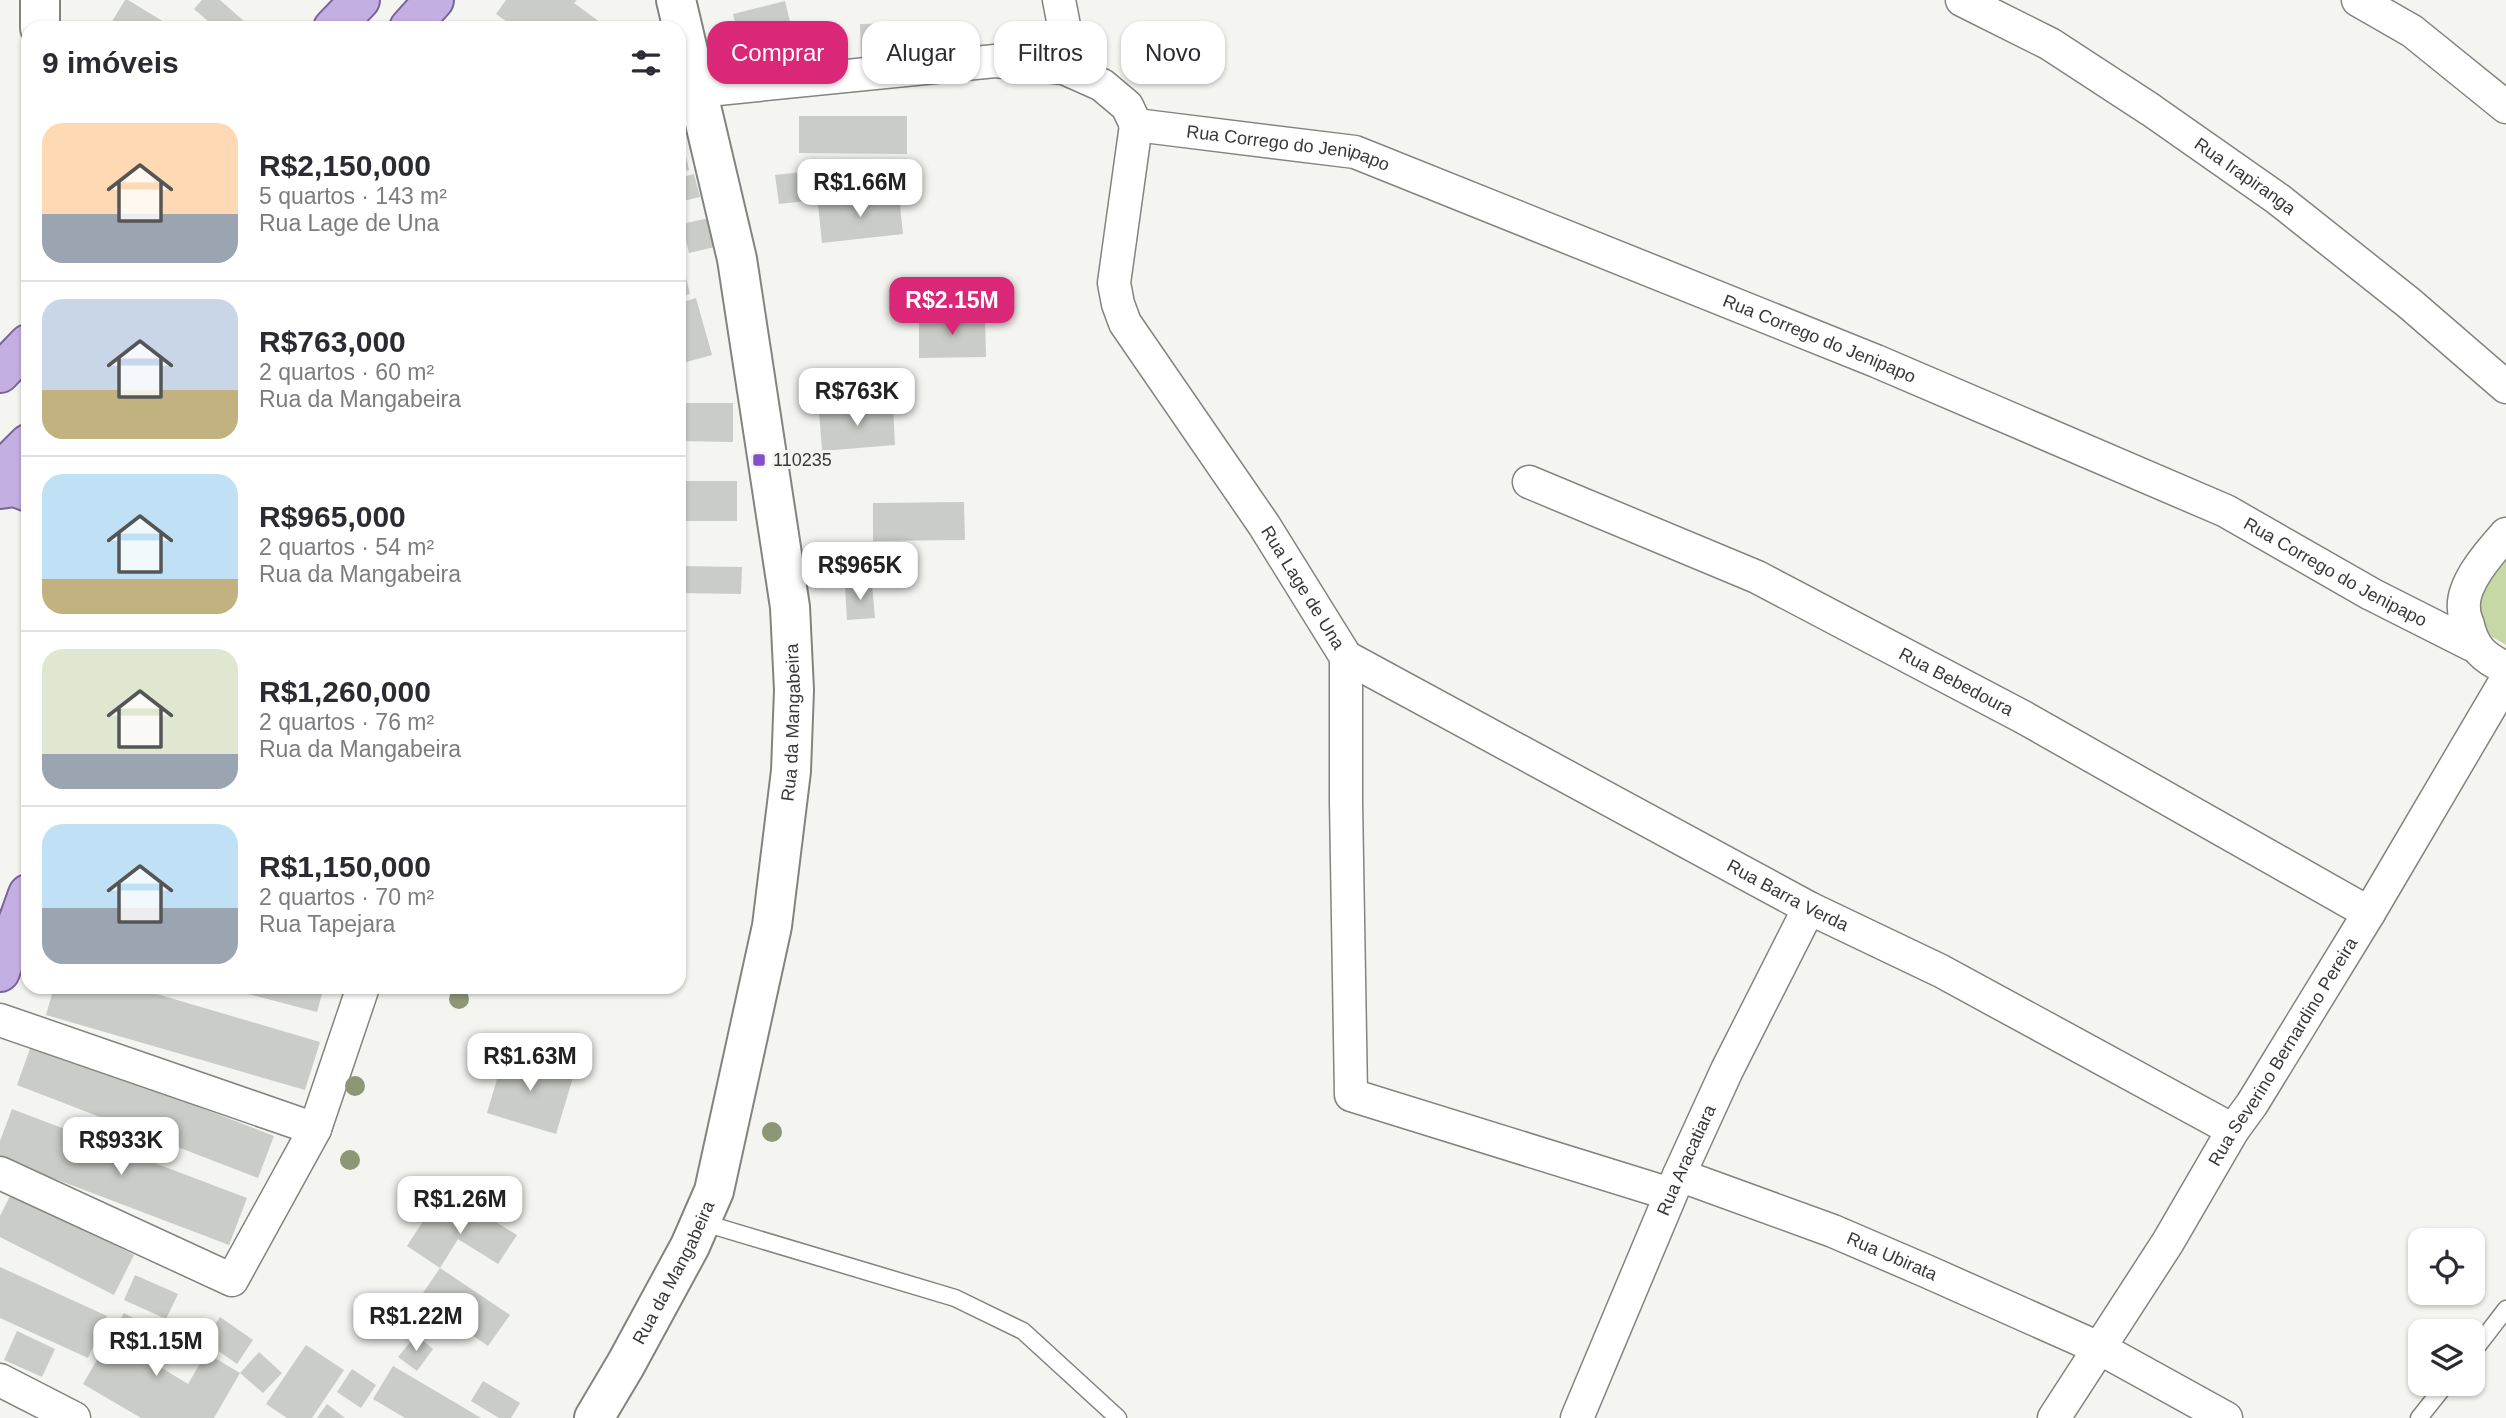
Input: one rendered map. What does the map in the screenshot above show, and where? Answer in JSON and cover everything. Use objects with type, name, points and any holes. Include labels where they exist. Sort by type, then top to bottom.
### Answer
[{"type":"main road","points":[[340,21],[360,0]]},
{"type":"main road","points":[[415,21],[434,0]]},
{"type":"main road","points":[[0,472],[21,451]]},
{"type":"main road","points":[[0,489],[15,487],[21,489]]},
{"type":"main road","points":[[0,972],[21,914]]},
{"type":"street","points":[[40,0],[40,21]]},
{"type":"street","name":"Rua da Mangabeira","points":[[676,0],[681,21]]},
{"type":"street","points":[[1059,0],[1063,21]]},
{"type":"street","name":"Rua Irapiranga","points":[[1962,0],[2050,44],[2151,110],[2278,199],[2409,303],[2506,387]]},
{"type":"street","points":[[2358,0],[2412,32],[2506,107]]},
{"type":"street","name":"Rua da Mangabeira","points":[[594,1418],[633,1352],[701,1222],[714,1191],[772,926],[791,771],[794,690],[790,607],[737,259],[686,41]]},
{"type":"street","points":[[698,91],[994,61]]},
{"type":"street","points":[[1100,84],[1127,106],[1136,125]]},
{"type":"street","name":"Rua Corrego do Jenipapo","points":[[1136,125],[1355,152],[1876,361],[2227,511],[2371,594],[2472,645]]},
{"type":"street","name":"Rua Lage de Una","points":[[1136,125],[1114,283],[1125,323],[1264,525],[1346,657],[1351,1095]]},
{"type":"street","name":"Rua Bebedoura","points":[[1529,482],[1757,577],[2023,717],[2369,913]]},
{"type":"street","points":[[2506,534],[2475,574],[2465,595],[2463,608],[2472,645],[2506,668]]},
{"type":"street","name":"Rua Barra Verda","points":[[1346,657],[1809,908],[1941,971],[2233,1130]]},
{"type":"street","name":"Rua Severino Bernardino Pereira","points":[[2054,1418],[2168,1242],[2233,1130],[2252,1104],[2369,913],[2506,680]]},
{"type":"street","name":"Rua Aracatiara","points":[[1577,1418],[1674,1185],[1727,1070],[1809,908]]},
{"type":"street","points":[[0,1173],[232,1280],[315,1129],[361,994]]},
{"type":"street","points":[[0,1020],[315,1129]]},
{"type":"street","name":"Rua Ubirata","points":[[1351,1095],[1833,1231],[2101,1349],[2226,1418]]},
{"type":"street","points":[[0,1380],[74,1418]]},
{"type":"lane","points":[[701,1222],[955,1298],[1023,1331],[1118,1418]]},
{"type":"lane","points":[[2485,1336],[2506,1309]]},
{"type":"lane","points":[[2419,1418],[2436,1396]]},
{"type":"green space","points":[[2506,554],[2506,645],[2487,634],[2476,598]]},
{"type":"building","points":[[125,0],[128,0],[162,21],[112,21]]},
{"type":"building","points":[[202,0],[220,0],[244,21],[208,21],[194,9]]},
{"type":"building","points":[[506,0],[577,0],[574,3],[598,21],[506,21],[496,14]]},
{"type":"building","points":[[785,1],[790,21],[735,21],[733,14]]},
{"type":"building","points":[[862,24],[862,57],[861,57]]},
{"type":"building","points":[[799,116],[907,116],[907,154],[799,153]]},
{"type":"building","points":[[803,172],[806,201],[779,204],[775,175]]},
{"type":"building","points":[[694,174],[700,197],[686,200],[686,176]]},
{"type":"building","points":[[899,195],[903,234],[822,243],[818,204]]},
{"type":"building","points":[[709,218],[715,247],[689,253],[686,223]]},
{"type":"building","points":[[686,278],[690,294],[686,295]]},
{"type":"building","points":[[696,298],[712,355],[686,362],[686,301]]},
{"type":"building","points":[[985,316],[986,357],[919,358],[919,317]]},
{"type":"building","points":[[686,403],[733,403],[733,442],[686,441]]},
{"type":"building","points":[[893,405],[895,445],[822,451],[819,411]]},
{"type":"building","points":[[686,481],[737,481],[737,521],[686,521]]},
{"type":"building","points":[[964,502],[965,540],[873,541],[873,503]]},
{"type":"building","points":[[686,566],[742,567],[741,594],[686,593]]},
{"type":"building","points":[[872,584],[875,618],[847,620],[845,586]]},
{"type":"building","points":[[52,994],[157,994],[320,1042],[305,1090],[46,1015]]},
{"type":"building","points":[[249,994],[322,994],[317,1012]]},
{"type":"building","points":[[32,1043],[274,1136],[258,1178],[17,1085]]},
{"type":"building","points":[[505,1052],[574,1074],[556,1134],[487,1113]]},
{"type":"building","points":[[12,1109],[247,1198],[229,1245],[0,1158],[0,1141]]},
{"type":"building","points":[[12,1192],[134,1255],[114,1295],[0,1237],[0,1216]]},
{"type":"building","points":[[436,1201],[468,1222],[477,1210],[517,1235],[498,1264],[458,1239],[440,1268],[407,1246]]},
{"type":"building","points":[[0,1267],[107,1316],[88,1358],[0,1318]]},
{"type":"building","points":[[440,1268],[510,1315],[488,1346],[419,1299]]},
{"type":"building","points":[[135,1275],[178,1294],[166,1319],[124,1300]]},
{"type":"building","points":[[124,1313],[162,1334],[147,1359],[188,1384],[206,1353],[240,1373],[214,1418],[141,1418],[83,1384]]},
{"type":"building","points":[[220,1317],[253,1340],[237,1364],[204,1341]]},
{"type":"building","points":[[17,1331],[55,1349],[42,1377],[4,1360]]},
{"type":"building","points":[[416,1335],[433,1349],[417,1371],[398,1357]]},
{"type":"building","points":[[306,1345],[344,1370],[312,1418],[287,1418],[266,1404]]},
{"type":"building","points":[[259,1352],[282,1373],[263,1393],[240,1373]]},
{"type":"building","points":[[393,1366],[481,1418],[405,1418],[373,1399]]},
{"type":"building","points":[[352,1369],[376,1385],[361,1408],[337,1392]]},
{"type":"building","points":[[483,1381],[520,1403],[511,1418],[499,1418],[471,1401]]},
{"type":"building","points":[[327,1404],[345,1418],[317,1418]]},
{"type":"place","name":"110235","points":[[759,460]]}]
